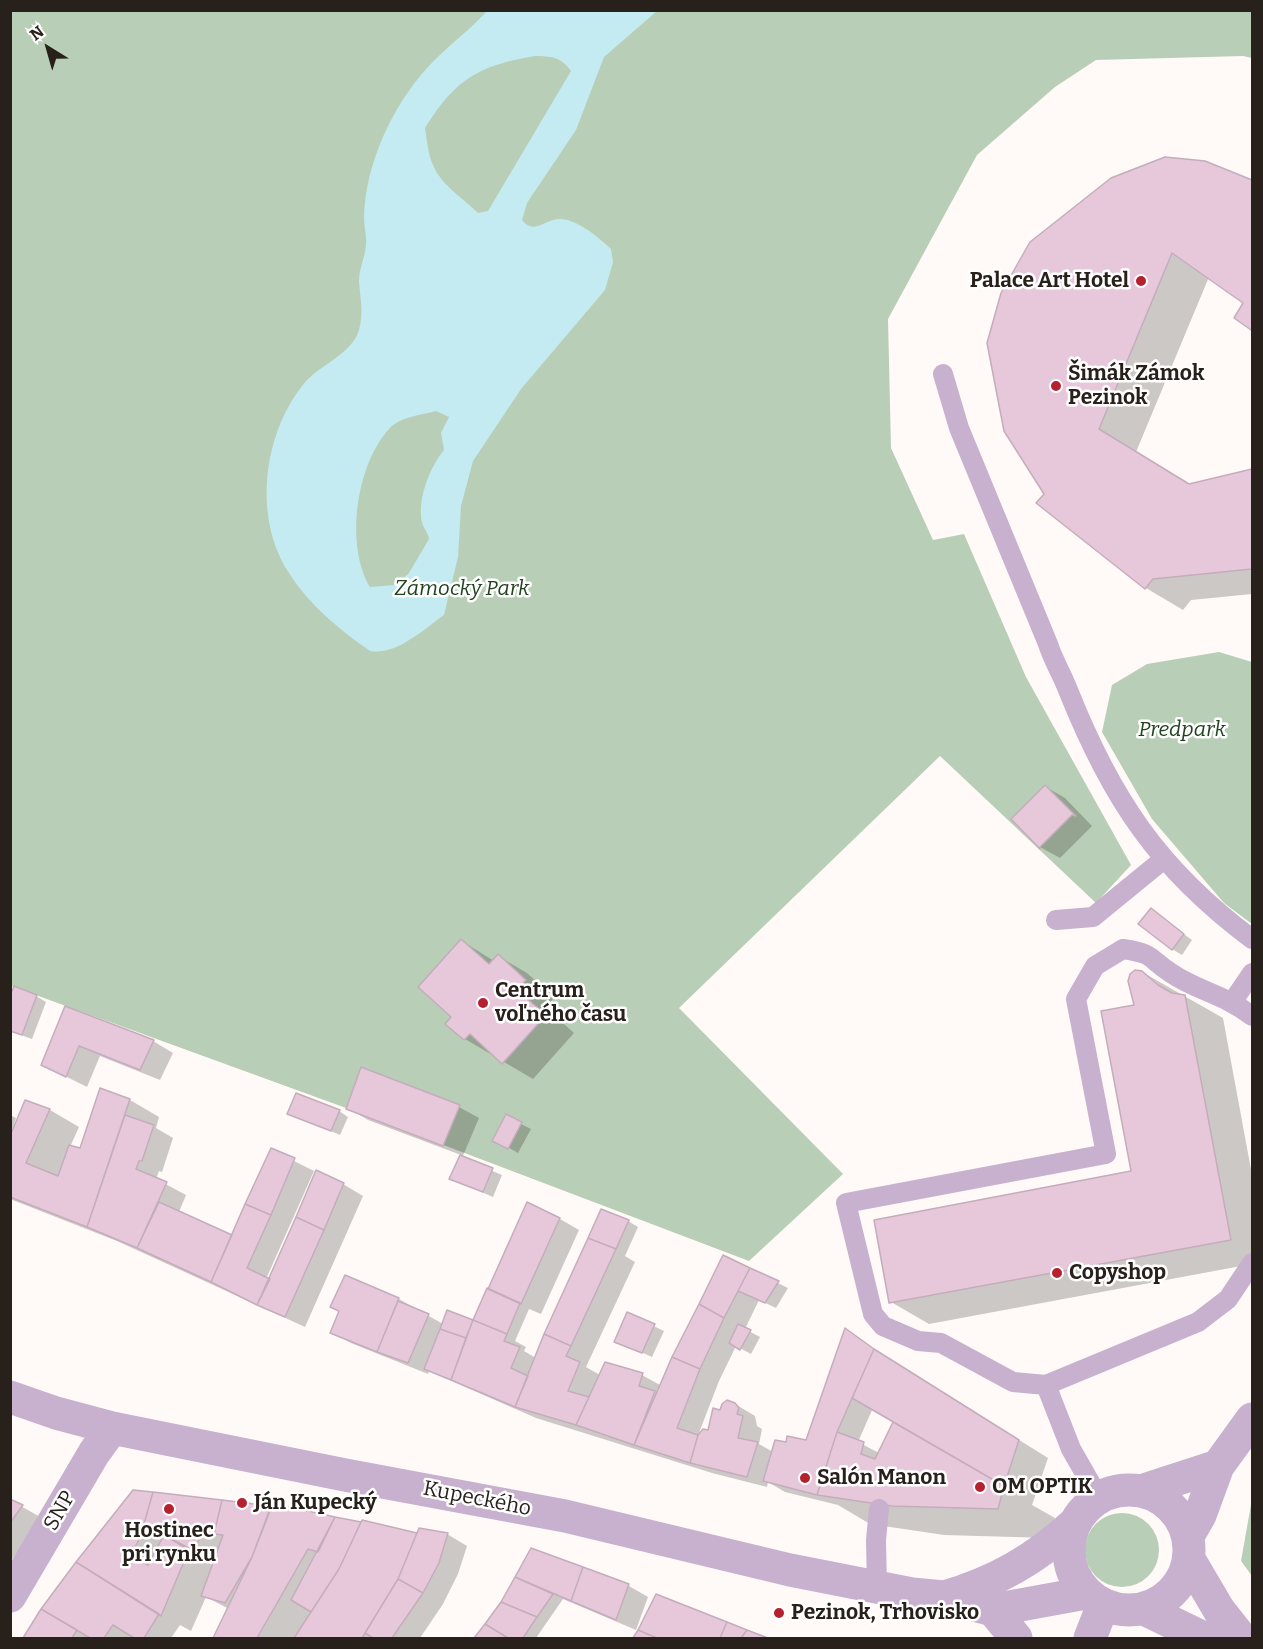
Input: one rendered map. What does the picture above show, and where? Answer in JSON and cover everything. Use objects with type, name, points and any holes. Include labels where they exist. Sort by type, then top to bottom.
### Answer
[{"type":"street","name":"Kupeckého","points":[[10,1397],[56,1413],[112,1428],[565,1516],[877,1588],[944,1597],[993,1610],[1094,1599]]},
{"type":"street","points":[[1241,1638],[1219,1610],[1189,1548],[1184,1523],[1166,1502],[1141,1491],[1126,1490],[1099,1498],[1086,1508],[1076,1522],[1071,1536],[1070,1558],[1077,1580],[1094,1599],[1123,1610],[1144,1609],[1157,1604],[1173,1591],[1185,1573],[1189,1548],[1218,1466],[1252,1419]]},
{"type":"street","name":"SNP","points":[[10,1596],[112,1428]]},
{"type":"street","points":[[1141,1491],[1218,1466]]},
{"type":"street","name":"Kupeckého","points":[[944,1597],[986,1584],[1011,1572],[1041,1552],[1076,1522]]},
{"type":"street","points":[[1090,1638],[1094,1599]]},
{"type":"street","points":[[1144,1609],[1204,1638]]},
{"type":"street","points":[[993,1610],[1016,1638]]},
{"type":"lane","points":[[943,374],[959,428],[1055,665],[1067,686],[1105,775],[1164,860],[1190,888],[1252,939]]},
{"type":"lane","points":[[1056,920],[1093,917],[1164,860]]},
{"type":"lane","points":[[1252,1016],[1233,1001],[1171,973],[1147,952],[1123,949],[1095,966],[1076,999],[1106,1154],[846,1203],[873,1314],[883,1326],[918,1341],[941,1343],[1013,1382],[1046,1385],[1198,1322],[1228,1299],[1252,1263]]},
{"type":"lane","points":[[1233,1001],[1252,973]]},
{"type":"lane","points":[[1046,1385],[1071,1449],[1099,1498]]},
{"type":"lane","points":[[877,1588],[876,1540],[879,1509]]},
{"type":"green space","name":"Zámocký Park","points":[[10,11],[1252,11],[1252,58],[1243,56],[1096,60],[1055,87],[977,155],[888,319],[891,448],[933,540],[964,534],[1026,677],[1131,865],[1096,903],[940,756],[679,1008],[843,1174],[749,1261],[346,1108],[11,986]]},
{"type":"green space","name":"Predpark","points":[[1219,652],[1252,662],[1252,924],[1224,903],[1152,819],[1102,732],[1112,685],[1147,664]]},
{"type":"green space","points":[[1252,1499],[1252,1576],[1241,1561]]},
{"type":"green space","points":[[1122,1513],[1143,1519],[1153,1529],[1159,1550],[1153,1571],[1143,1581],[1122,1587],[1101,1581],[1091,1571],[1085,1550],[1091,1529],[1101,1519]]},
{"type":"water","points":[[487,11],[657,11],[604,57],[576,130],[527,203],[522,220],[527,225],[536,226],[555,219],[568,220],[588,230],[611,249],[613,262],[605,290],[521,389],[473,461],[461,506],[458,557],[444,615],[400,645],[380,651],[370,651],[336,625],[306,596],[289,573],[278,551],[270,528],[267,503],[267,478],[271,453],[278,429],[302,386],[316,372],[349,347],[359,330],[361,311],[359,276],[366,242],[364,218],[369,178],[375,157],[392,118],[415,83],[435,60]],"holes":[[[535,56],[555,58],[571,71],[488,211],[478,213],[441,179],[430,156],[425,128],[447,97],[471,77],[499,64]],[[436,411],[449,417],[441,433],[444,450],[430,474],[421,503],[422,522],[429,539],[409,573],[396,585],[370,587],[362,570],[356,528],[362,484],[369,463],[378,444],[393,425],[405,419]]]},
{"type":"building","name":"Šimák Zámok Pezinok","points":[[1165,157],[1205,161],[1252,180],[1252,328],[1251,330],[1234,318],[1243,303],[1172,253],[1099,429],[1189,484],[1252,469],[1252,569],[1153,579],[1145,589],[1036,503],[1044,494],[1004,431],[987,343],[1001,293],[1030,242],[1111,178]]},
{"type":"building","points":[[1045,785],[1076,816],[1072,815],[1040,849],[1011,819]]},
{"type":"building","points":[[1151,908],[1184,934],[1172,950],[1138,924]]},
{"type":"building","name":"Centrum voľného času","points":[[461,939],[489,964],[498,954],[526,980],[517,990],[546,1015],[502,1064],[470,1034],[464,1040],[445,1024],[451,1017],[418,987]]},
{"type":"building","points":[[1135,970],[1142,971],[1158,985],[1172,993],[1185,995],[1231,1240],[889,1303],[874,1220],[1131,1171],[1101,1011],[1134,1005],[1128,981],[1130,974]]},
{"type":"building","points":[[14,986],[37,995],[22,1035],[10,1031],[10,996]]},
{"type":"building","points":[[65,1006],[154,1040],[140,1070],[79,1046],[66,1077],[41,1065]]},
{"type":"building","points":[[361,1067],[460,1105],[443,1146],[346,1109]]},
{"type":"building","points":[[100,1088],[130,1099],[87,1227],[10,1197],[10,1136],[25,1100],[50,1109],[26,1163],[58,1176],[69,1145],[80,1148]]},
{"type":"building","points":[[296,1093],[340,1110],[331,1131],[287,1114]]},
{"type":"building","points":[[506,1114],[522,1122],[508,1149],[492,1141]]},
{"type":"building","points":[[125,1115],[154,1125],[142,1161],[139,1161],[136,1169],[167,1182],[137,1248],[87,1227]]},
{"type":"building","points":[[271,1148],[295,1158],[271,1215],[245,1204]]},
{"type":"building","points":[[460,1155],[493,1168],[483,1192],[449,1179]]},
{"type":"building","points":[[316,1170],[344,1183],[324,1230],[296,1217]]},
{"type":"building","points":[[159,1202],[232,1235],[211,1282],[137,1248]]},
{"type":"building","points":[[527,1202],[560,1218],[521,1304],[488,1289]]},
{"type":"building","points":[[245,1204],[271,1215],[247,1268],[270,1279],[257,1305],[211,1282]]},
{"type":"building","points":[[601,1209],[629,1220],[616,1249],[588,1238]]},
{"type":"building","points":[[296,1217],[324,1230],[285,1317],[257,1305]]},
{"type":"building","points":[[588,1238],[616,1249],[571,1346],[544,1334]]},
{"type":"building","points":[[723,1255],[750,1268],[724,1318],[699,1304]]},
{"type":"building","points":[[750,1268],[779,1281],[765,1303],[738,1291]]},
{"type":"building","points":[[345,1275],[399,1298],[377,1352],[330,1333],[339,1311],[330,1307]]},
{"type":"building","points":[[487,1288],[520,1303],[507,1334],[473,1320]]},
{"type":"building","points":[[398,1301],[429,1314],[408,1363],[377,1352]]},
{"type":"building","points":[[699,1304],[724,1318],[700,1369],[672,1357]]},
{"type":"building","points":[[447,1310],[473,1320],[466,1338],[440,1329]]},
{"type":"building","points":[[627,1312],[655,1324],[642,1353],[614,1342]]},
{"type":"building","points":[[473,1320],[507,1334],[504,1341],[520,1347],[511,1368],[528,1376],[515,1407],[451,1380]]},
{"type":"building","points":[[738,1324],[751,1330],[740,1350],[729,1343]]},
{"type":"building","points":[[845,1328],[874,1349],[837,1432],[817,1495],[763,1481],[775,1440],[786,1442],[787,1436],[806,1440]]},
{"type":"building","points":[[440,1329],[466,1338],[451,1380],[424,1369]]},
{"type":"building","points":[[544,1334],[571,1346],[566,1356],[580,1362],[568,1391],[589,1397],[576,1425],[515,1407]]},
{"type":"building","points":[[874,1349],[1019,1440],[1004,1486],[852,1398]]},
{"type":"building","points":[[672,1357],[700,1369],[677,1428],[698,1435],[690,1463],[634,1445]]},
{"type":"building","points":[[605,1362],[643,1373],[639,1386],[655,1391],[634,1445],[576,1425]]},
{"type":"building","points":[[727,1400],[735,1403],[739,1408],[737,1414],[743,1416],[738,1438],[758,1442],[747,1477],[690,1463],[698,1435],[703,1429],[708,1430],[713,1408],[720,1410],[722,1404]]},
{"type":"building","points":[[893,1422],[1004,1486],[998,1509],[891,1506],[817,1495],[837,1432],[864,1442],[861,1454],[875,1459]]},
{"type":"building","points":[[133,1490],[153,1492],[144,1524],[147,1525],[130,1556],[148,1565],[164,1535],[189,1550],[161,1616],[76,1562]]},
{"type":"building","points":[[153,1492],[222,1500],[214,1534],[202,1532],[194,1551],[144,1524]]},
{"type":"building","points":[[10,1499],[23,1505],[10,1523]]},
{"type":"building","points":[[222,1500],[271,1506],[252,1557],[225,1603],[201,1596],[223,1535],[214,1534]]},
{"type":"building","points":[[273,1503],[335,1517],[318,1552],[308,1549],[257,1638],[213,1638],[252,1557]]},
{"type":"building","points":[[335,1517],[361,1522],[339,1569],[311,1612],[291,1600]]},
{"type":"building","points":[[362,1520],[417,1533],[398,1579],[362,1638],[294,1638],[339,1569]]},
{"type":"building","points":[[419,1528],[448,1533],[439,1563],[423,1593],[398,1579]]},
{"type":"building","points":[[531,1548],[583,1567],[571,1601],[515,1577]]},
{"type":"building","points":[[76,1562],[159,1614],[144,1638],[134,1638],[113,1625],[104,1638],[90,1638],[41,1609]]},
{"type":"building","points":[[583,1567],[629,1584],[616,1620],[571,1601]]},
{"type":"building","points":[[515,1577],[553,1594],[537,1617],[501,1602]]},
{"type":"building","points":[[398,1579],[423,1593],[392,1638],[373,1638],[365,1633]]},
{"type":"building","points":[[656,1594],[727,1622],[720,1638],[657,1638],[638,1630]]},
{"type":"building","points":[[501,1602],[537,1617],[523,1638],[508,1638],[485,1624]]},
{"type":"building","points":[[41,1609],[77,1630],[72,1638],[23,1638]]},
{"type":"building","points":[[727,1622],[747,1630],[741,1638],[720,1638]]},
{"type":"building","points":[[485,1624],[508,1638],[474,1638]]},
{"type":"building","points":[[638,1630],[657,1638],[633,1638]]},
{"type":"building","points":[[747,1630],[768,1638],[741,1638]]},
{"type":"place","name":"Palace Art Hotel","points":[[1141,281]]},
{"type":"place","name":"Šimák Zámok Pezinok","points":[[1056,386]]},
{"type":"place","name":"Centrum voľného času","points":[[483,1003]]},
{"type":"place","name":"Copyshop","points":[[1057,1273]]},
{"type":"place","name":"Salón Manon","points":[[805,1478]]},
{"type":"place","name":"OM OPTIK","points":[[980,1487]]},
{"type":"place","name":"Ján Kupecký","points":[[242,1503]]},
{"type":"place","name":"Hostinec pri rynku","points":[[169,1509]]},
{"type":"place","name":"Pezinok, Trhovisko","points":[[779,1613]]}]
